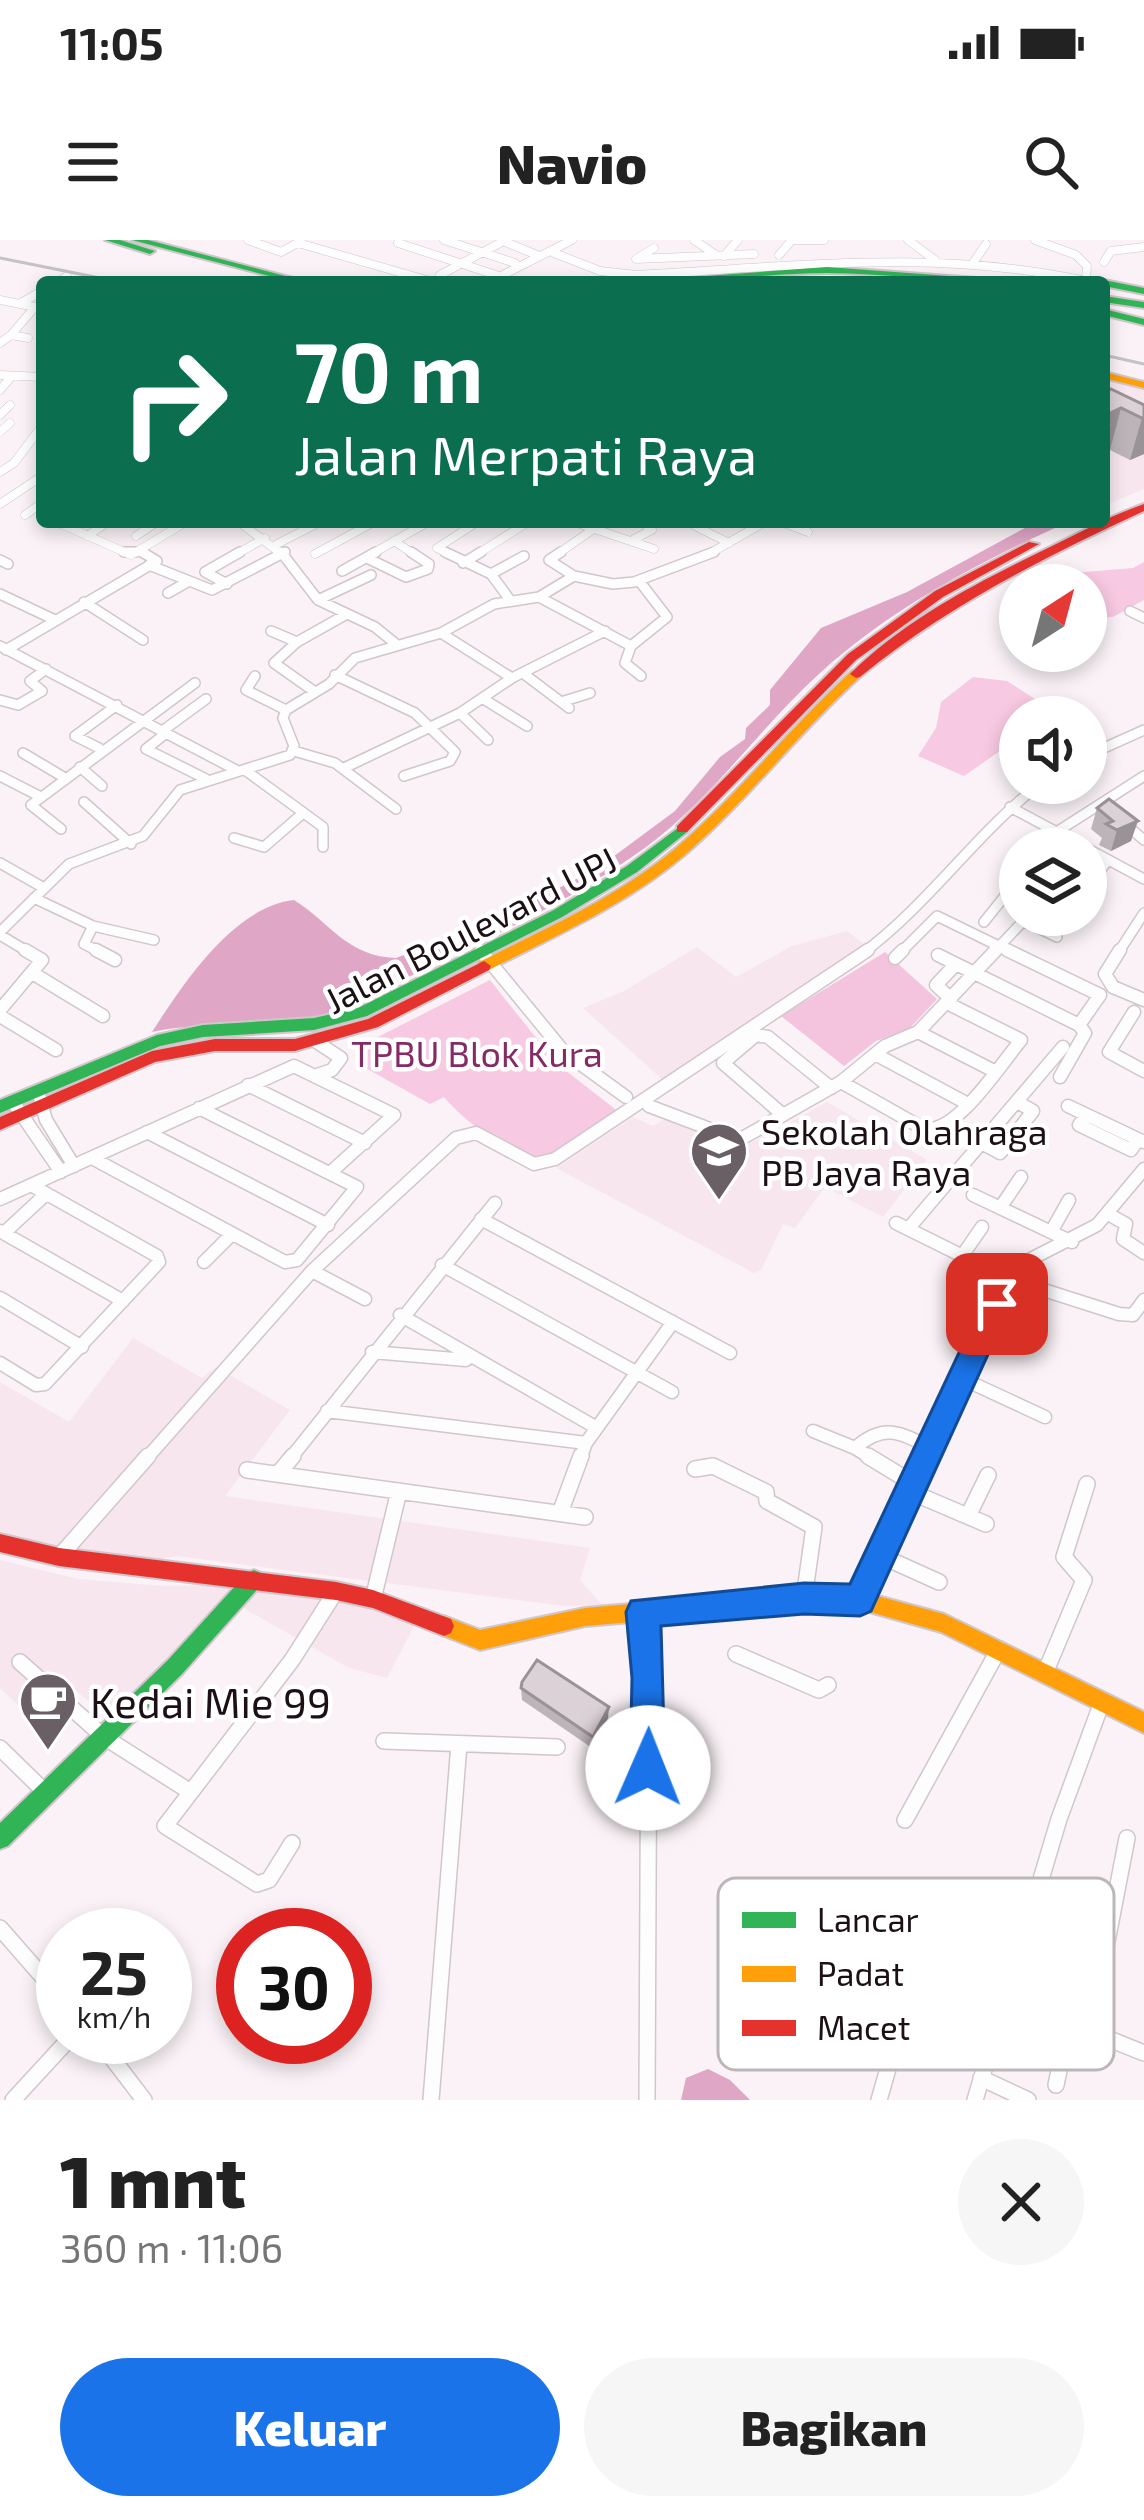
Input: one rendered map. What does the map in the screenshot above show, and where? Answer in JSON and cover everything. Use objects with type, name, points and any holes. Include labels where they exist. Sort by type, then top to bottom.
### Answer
[{"type":"main road","points":[[110,240],[248,276]]},
{"type":"main road","points":[[137,240],[279,276]]},
{"type":"main road","points":[[746,276],[827,270],[908,276]]},
{"type":"main road","points":[[732,275],[776,276]]},
{"type":"main road","points":[[1110,284],[1144,291]]},
{"type":"main road","points":[[1110,307],[1144,314]]},
{"type":"main road","points":[[1110,376],[1140,383]]},
{"type":"main road","name":"Jalan Boulevard UPJ","points":[[1110,519],[1139,505]]},
{"type":"main road","name":"Jalan Boulevard UPJ","points":[[0,1124],[152,1057],[215,1045],[315,1041],[373,1023],[581,900],[664,845],[699,815],[798,706],[915,610],[984,568],[1072,528]]},
{"type":"main road","name":"Jalan Boulevard UPJ","points":[[28,1110],[105,1060],[183,1035],[330,1024],[593,910],[679,853],[848,678],[932,615],[1091,528]]},
{"type":"main road","points":[[0,1543],[59,1557],[336,1591],[373,1599],[480,1640],[585,1617],[804,1598],[860,1600],[944,1623],[1144,1723]]},
{"type":"main road","points":[[0,1838],[175,1667],[254,1579]]},
{"type":"street","points":[[248,240],[285,252],[300,242],[416,276]]},
{"type":"street","points":[[443,240],[515,263]]},
{"type":"street","points":[[554,253],[569,240]]},
{"type":"street","points":[[694,240],[721,256],[732,275]]},
{"type":"street","points":[[721,256],[738,240]]},
{"type":"street","points":[[779,255],[792,240],[824,240]]},
{"type":"street","points":[[1035,240],[1076,255],[1087,266],[1086,276]]},
{"type":"street","points":[[912,242],[941,263]]},
{"type":"street","points":[[398,243],[487,276]]},
{"type":"street","points":[[376,255],[438,275],[500,243],[535,256]]},
{"type":"street","points":[[973,263],[986,244]]},
{"type":"street","points":[[1104,262],[1111,251],[1144,247]]},
{"type":"street","points":[[650,250],[636,259],[754,254]]},
{"type":"street","points":[[498,276],[535,256],[554,253],[606,273],[732,275],[973,263],[1063,276]]},
{"type":"street","points":[[1041,271],[1076,255]]},
{"type":"street","points":[[20,304],[36,295]]},
{"type":"street","points":[[0,300],[34,307],[0,343]]},
{"type":"street","points":[[10,335],[28,338]]},
{"type":"street","points":[[0,375],[36,376]]},
{"type":"street","points":[[0,391],[12,376]]},
{"type":"street","points":[[0,402],[10,404],[0,415]]},
{"type":"street","points":[[0,432],[10,422]]},
{"type":"street","points":[[0,472],[14,463],[36,434]]},
{"type":"street","points":[[0,504],[36,480]]},
{"type":"street","points":[[72,528],[129,554],[175,528]]},
{"type":"street","points":[[87,536],[99,528]]},
{"type":"street","points":[[136,536],[148,528]]},
{"type":"street","points":[[249,528],[281,548],[318,600],[375,627],[396,644]]},
{"type":"street","points":[[149,565],[212,590],[311,528]]},
{"type":"street","points":[[315,554],[361,528]]},
{"type":"street","points":[[342,571],[413,528]]},
{"type":"street","points":[[467,528],[437,546],[491,574],[510,600]]},
{"type":"street","points":[[463,563],[518,528]]},
{"type":"street","points":[[590,528],[549,560],[574,576],[616,585],[640,581],[754,528]]},
{"type":"street","points":[[603,528],[654,549]]},
{"type":"street","points":[[634,539],[649,528]]},
{"type":"street","points":[[698,528],[729,542]]},
{"type":"street","points":[[797,528],[808,532]]},
{"type":"street","points":[[227,584],[205,572],[265,538]]},
{"type":"street","points":[[367,558],[406,577],[428,569],[429,564],[394,541]]},
{"type":"street","points":[[3,648],[157,560],[140,550]]},
{"type":"street","points":[[491,574],[524,556]]},
{"type":"street","points":[[318,600],[371,575]]},
{"type":"street","points":[[294,751],[283,718],[286,710],[355,658],[441,633],[480,610],[510,600],[539,597],[574,576]]},
{"type":"street","points":[[168,593],[189,581]]},
{"type":"street","points":[[640,581],[667,617],[631,646],[625,663],[641,676]]},
{"type":"street","points":[[0,594],[55,620]]},
{"type":"street","points":[[539,597],[631,646]]},
{"type":"street","points":[[0,609],[15,600]]},
{"type":"street","points":[[84,602],[143,640]]},
{"type":"street","points":[[1130,611],[1144,618]]},
{"type":"street","points":[[315,692],[276,666],[276,660],[345,614]]},
{"type":"street","points":[[272,631],[297,642]]},
{"type":"street","points":[[344,768],[460,713],[512,678],[605,631]]},
{"type":"street","points":[[441,633],[512,678]]},
{"type":"street","points":[[3,648],[242,770],[326,831],[323,847]]},
{"type":"street","points":[[0,700],[18,705],[42,691],[30,681],[46,669]]},
{"type":"street","points":[[524,674],[565,705],[590,693]]},
{"type":"street","points":[[335,675],[395,702],[431,726],[455,752],[454,759],[404,776]]},
{"type":"street","points":[[255,676],[244,689],[286,710]]},
{"type":"street","points":[[61,830],[32,808],[41,796],[195,683]]},
{"type":"street","points":[[482,698],[527,727]]},
{"type":"street","points":[[206,699],[146,748],[206,779]]},
{"type":"street","points":[[99,748],[75,736],[117,705]]},
{"type":"street","points":[[460,713],[488,740]]},
{"type":"street","points":[[1107,747],[1143,732]]},
{"type":"street","points":[[170,761],[190,747]]},
{"type":"street","points":[[56,1050],[0,1013],[38,969],[40,958],[0,933],[77,860],[131,844],[149,831],[180,790],[294,751],[344,768],[396,809]]},
{"type":"street","points":[[23,753],[64,778]]},
{"type":"street","points":[[80,767],[102,786]]},
{"type":"street","points":[[0,776],[41,796]]},
{"type":"street","points":[[1107,799],[1142,779]]},
{"type":"street","points":[[84,802],[131,844]]},
{"type":"street","points":[[59,1557],[312,1271],[462,1134],[476,1133],[539,1165],[629,1113],[868,950],[931,896],[1014,804]]},
{"type":"street","points":[[1062,828],[1098,804]]},
{"type":"street","points":[[1101,804],[1144,840]]},
{"type":"street","points":[[1010,807],[1046,828]]},
{"type":"street","points":[[234,838],[264,847],[302,814]]},
{"type":"street","points":[[1108,860],[1144,879]]},
{"type":"street","points":[[0,863],[44,888]]},
{"type":"street","points":[[34,898],[93,926],[154,940]]},
{"type":"street","points":[[984,922],[999,903]]},
{"type":"street","points":[[1144,913],[1105,974],[1113,987],[1144,1000]]},
{"type":"street","points":[[895,958],[937,916],[1100,995],[1078,1025]]},
{"type":"street","points":[[93,926],[84,944],[115,960]]},
{"type":"street","points":[[649,1106],[739,1140],[836,1085],[874,1054],[918,1032],[1011,936]]},
{"type":"street","points":[[938,955],[1078,1025],[1085,1033],[1060,1078]]},
{"type":"street","points":[[486,957],[563,1052],[626,1097]]},
{"type":"street","points":[[782,1114],[723,1063],[756,1035],[768,1037],[836,1085],[932,1131],[954,1121],[1021,1040],[949,1001],[936,985],[956,964]]},
{"type":"street","points":[[38,969],[104,1016]]},
{"type":"street","points":[[1134,1012],[1108,1052],[1144,1071]]},
{"type":"street","points":[[918,1032],[996,1072]]},
{"type":"street","points":[[315,1041],[341,1058],[332,1070],[317,1075]]},
{"type":"street","points":[[1063,1047],[1018,1103],[1033,1111],[1000,1153],[985,1145],[902,1226],[1009,1279],[1119,1314],[1133,1315],[1144,1300]]},
{"type":"street","points":[[874,1054],[968,1104]]},
{"type":"street","points":[[0,1199],[294,1066],[394,1115],[331,1172]]},
{"type":"street","points":[[248,1085],[365,1143]]},
{"type":"street","points":[[1068,1106],[1086,1115],[1079,1125],[1131,1150],[1141,1141]]},
{"type":"street","points":[[92,1158],[292,1264],[357,1191],[351,1182],[199,1108]]},
{"type":"street","points":[[28,1110],[67,1169]]},
{"type":"street","points":[[147,1132],[328,1225]]},
{"type":"street","points":[[860,1600],[1009,1279],[1031,1256],[1072,1242],[1110,1216],[1144,1169]]},
{"type":"street","points":[[1000,1208],[1021,1177]]},
{"type":"street","points":[[0,1364],[36,1385],[45,1384],[160,1262],[158,1256],[31,1185]]},
{"type":"street","points":[[46,1194],[2,1232],[123,1301]]},
{"type":"street","points":[[973,1196],[1072,1242]]},
{"type":"street","points":[[1051,1232],[1069,1200]]},
{"type":"street","points":[[278,1474],[400,1315],[495,1203]]},
{"type":"street","points":[[1110,1216],[1126,1224],[1124,1239],[1144,1253]]},
{"type":"street","points":[[481,1219],[730,1353]]},
{"type":"street","points":[[962,1256],[982,1227]]},
{"type":"street","points":[[204,1262],[232,1234]]},
{"type":"street","points":[[442,1265],[672,1392]]},
{"type":"street","points":[[312,1271],[364,1299]]},
{"type":"street","points":[[0,1298],[82,1347]]},
{"type":"street","points":[[400,1315],[597,1427]]},
{"type":"street","points":[[560,1514],[586,1443],[673,1322]]},
{"type":"street","points":[[372,1352],[473,1360]]},
{"type":"street","points":[[961,1378],[1045,1417]]},
{"type":"street","points":[[327,1411],[586,1443]]},
{"type":"street","points":[[855,1448],[884,1427],[930,1448]]},
{"type":"street","points":[[814,1431],[855,1448],[913,1488],[986,1524]]},
{"type":"street","points":[[695,1469],[716,1466],[766,1492],[767,1501],[814,1527],[817,1536],[800,1580],[804,1598]]},
{"type":"street","points":[[247,1470],[585,1517]]},
{"type":"street","points":[[968,1516],[988,1474]]},
{"type":"street","points":[[1045,1673],[1084,1580],[1064,1557],[1088,1484]]},
{"type":"street","points":[[373,1599],[399,1491]]},
{"type":"street","points":[[879,1556],[939,1582]]},
{"type":"street","points":[[292,1843],[269,1880],[256,1885],[165,1826],[292,1660],[336,1591]]},
{"type":"street","points":[[643,1612],[649,1678],[645,2096]]},
{"type":"street","points":[[905,1820],[999,1648]]},
{"type":"street","points":[[736,1654],[819,1690],[828,1684]]},
{"type":"street","points":[[20,1662],[104,1737],[189,1791]]},
{"type":"street","points":[[1042,1878],[1102,1702]]},
{"type":"street","points":[[384,1741],[557,1747]]},
{"type":"street","points":[[431,2100],[459,1744]]},
{"type":"street","points":[[0,1748],[46,1793]]},
{"type":"street","points":[[1114,1905],[1127,1838]]},
{"type":"street","points":[[0,1928],[36,1969]]},
{"type":"street","points":[[1114,2040],[1144,2053]]},
{"type":"street","points":[[13,2100],[46,2064]]},
{"type":"street","points":[[117,2064],[144,2100]]},
{"type":"street","points":[[879,2100],[886,2070]]},
{"type":"street","points":[[975,2100],[984,2070]]},
{"type":"street","points":[[1056,2086],[1059,2070]]},
{"type":"street","points":[[981,2078],[1028,2100]]},
{"type":"shaded area","points":[[1110,380],[1144,388],[1144,489],[1110,503]]},
{"type":"shaded area","points":[[1025,528],[1055,528],[970,570],[877,627],[798,694],[670,828],[566,898],[324,1015],[283,1023],[152,1032],[230,932],[272,906],[294,900],[352,945],[396,958],[502,917],[598,868],[675,811],[720,757],[745,739],[746,728],[770,705],[770,690],[821,628],[907,592]]},
{"type":"shaded area","points":[[847,931],[868,947],[663,1080],[583,1008],[624,991],[697,947],[736,977],[792,946]]},
{"type":"shaded area","points":[[885,952],[937,999],[909,1029],[876,1041],[844,1066],[781,1016]]},
{"type":"shaded area","name":"Sekolah Olahraga PB Jaya Raya","points":[[827,1102],[927,1160],[883,1217],[825,1187],[795,1228],[783,1224],[761,1270],[754,1273],[556,1168],[633,1117],[653,1126],[670,1116],[742,1148]]},
{"type":"shaded area","points":[[133,1338],[202,1378],[216,1367],[290,1410],[225,1496],[590,1548],[580,1580],[602,1605],[565,1606],[177,1556],[147,1561],[0,1535],[0,1382],[69,1422]]},
{"type":"shaded area","points":[[0,1560],[78,1579],[162,1586],[254,1585],[366,1604],[414,1626],[387,1678],[349,1668],[238,1605],[118,1726],[54,1672],[18,1705],[0,1688]]},
{"type":"shaded area","points":[[708,2069],[730,2080],[750,2100],[681,2100],[686,2078]]},
{"type":"green space","points":[[1144,562],[1144,600],[1107,617],[1107,570]]},
{"type":"green space","points":[[973,677],[1007,681],[1030,696],[999,696],[999,752],[964,776],[918,756],[936,728],[941,702]]},
{"type":"green space","name":"TPBU Blok Kura","points":[[490,980],[556,1063],[620,1113],[541,1160],[488,1136],[444,1097],[430,1104],[362,1066],[366,1043]]},
{"type":"building","points":[[1110,390],[1144,405],[1144,417],[1121,408],[1110,413]]},
{"type":"building","points":[[1107,800],[1138,821],[1117,830],[1106,824],[1113,821],[1097,808]]},
{"type":"building","points":[[537,1660],[609,1707],[593,1737],[521,1688]]},
{"type":"railway","points":[[0,258],[90,276]]},
{"type":"railway","points":[[1110,356],[1144,364]]},
{"type":"traffic: fast","points":[[110,240],[150,251]]},
{"type":"traffic: fast","points":[[137,240],[279,276]]},
{"type":"traffic: fast","points":[[746,276],[827,270],[908,276]]},
{"type":"traffic: fast","points":[[1110,284],[1144,291]]},
{"type":"traffic: fast","points":[[1110,300],[1144,305]]},
{"type":"traffic: fast","points":[[1110,314],[1144,322]]},
{"type":"traffic: fast","points":[[0,1107],[157,1041],[203,1031],[314,1024],[362,1012],[557,914],[632,869],[682,829]]},
{"type":"traffic: fast","points":[[0,1838],[175,1667],[254,1579]]},
{"type":"traffic: slow","points":[[1110,376],[1144,385]]},
{"type":"traffic: slow","points":[[484,966],[587,914],[660,868],[705,829],[856,674]]},
{"type":"traffic: slow","points":[[444,1626],[480,1640],[585,1617],[804,1598],[859,1600],[944,1623],[1144,1723]]},
{"type":"traffic: jam","points":[[1110,523],[1144,507]]},
{"type":"traffic: jam","points":[[856,674],[958,601],[1100,528]]},
{"type":"traffic: jam","points":[[682,829],[852,657],[939,594],[1033,544]]},
{"type":"traffic: jam","points":[[0,1124],[152,1057],[215,1045],[295,1045],[373,1023],[484,966]]},
{"type":"traffic: jam","points":[[0,1543],[59,1557],[336,1591],[373,1599],[444,1626]]},
{"type":"place","name":"Sekolah Olahraga PB Jaya Raya","points":[[719,1202]]},
{"type":"place","name":"Kedai Mie 99","points":[[48,1752]]},
{"type":"route","points":[[648,1768],[649,1678],[643,1612],[804,1598],[860,1600],[997,1304]]}]
